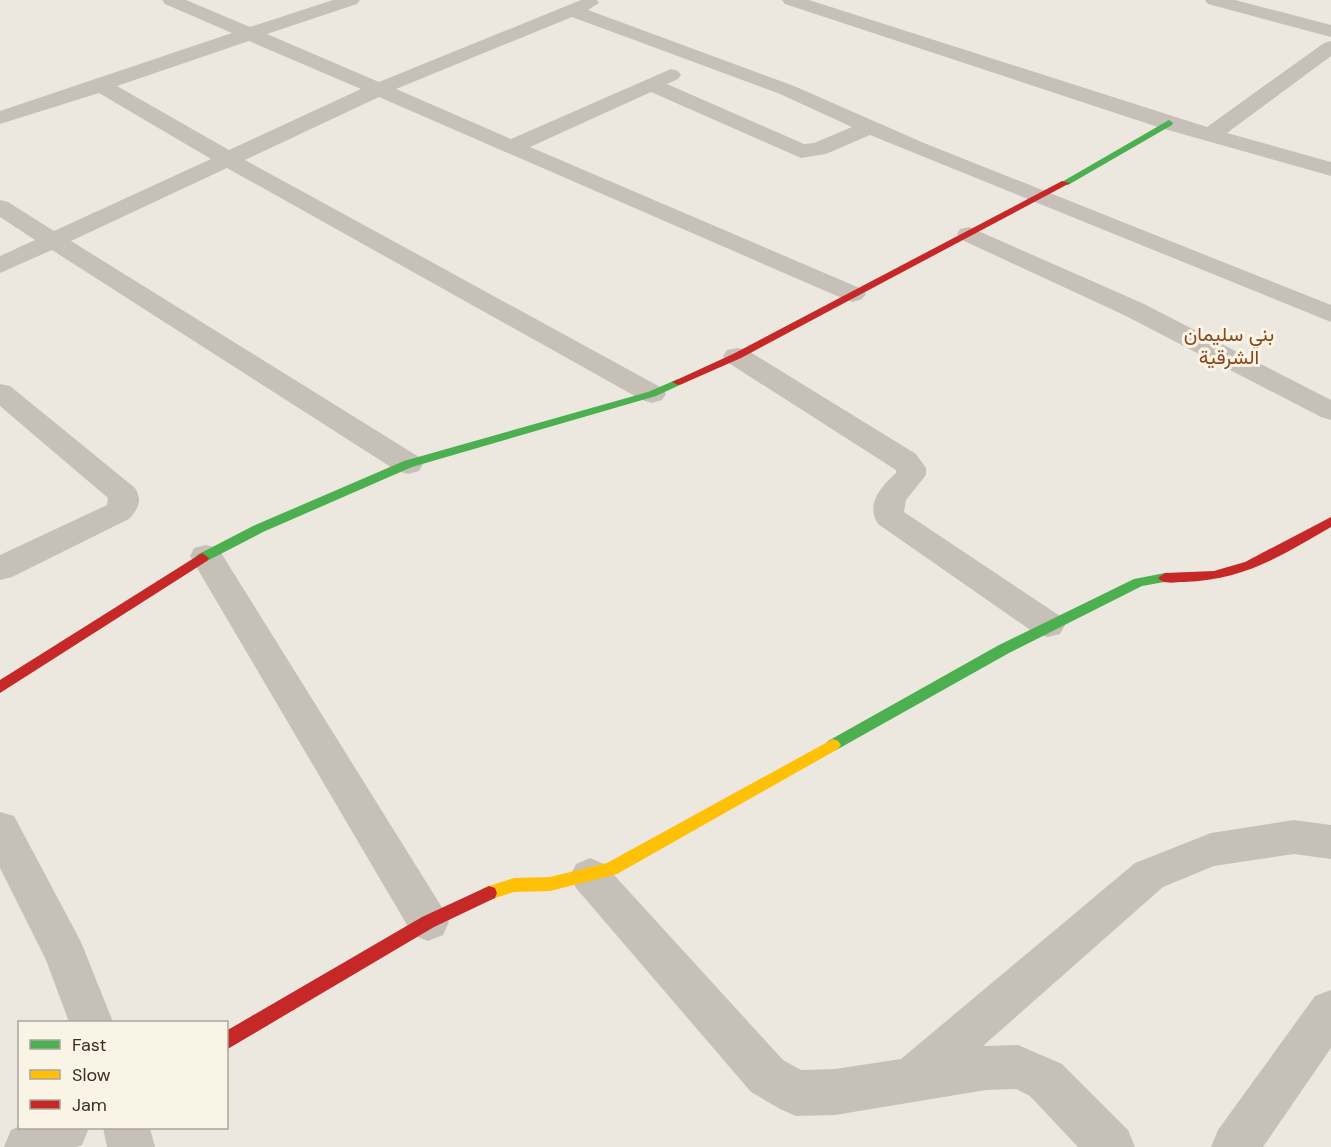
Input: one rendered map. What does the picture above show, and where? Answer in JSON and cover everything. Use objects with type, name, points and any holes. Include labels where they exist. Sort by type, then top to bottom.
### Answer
[{"type":"street","points":[[171,0],[853,294]]},
{"type":"street","points":[[0,118],[102,86],[246,34],[351,0]]},
{"type":"street","points":[[0,265],[226,158],[377,90],[598,0]]},
{"type":"street","points":[[790,0],[1169,123],[1331,169]]},
{"type":"street","points":[[1214,0],[1331,31]]},
{"type":"street","points":[[572,11],[709,59],[787,90],[916,148],[1331,314]]},
{"type":"street","points":[[1210,135],[1331,47]]},
{"type":"street","points":[[511,147],[709,59]]},
{"type":"street","points":[[651,84],[801,151],[818,149],[872,127]]},
{"type":"street","points":[[102,86],[226,158],[652,394]]},
{"type":"street","points":[[0,687],[206,556],[258,529],[408,464],[652,394],[737,356],[1038,198],[1169,123]]},
{"type":"street","points":[[0,207],[408,464]]},
{"type":"street","points":[[969,234],[1133,309],[1331,411]]},
{"type":"street","points":[[737,356],[905,461],[911,468],[911,475],[887,502],[886,509],[889,517],[1048,625]]},
{"type":"street","points":[[0,393],[124,495],[124,504],[118,512],[0,569]]},
{"type":"street","points":[[228,1040],[428,922],[484,895],[514,885],[550,884],[611,869],[1048,625],[1139,582],[1151,578],[1224,574],[1242,568],[1331,521]]},
{"type":"street","points":[[206,556],[428,922]]},
{"type":"street","points":[[0,828],[12,846],[66,956],[90,1021]]},
{"type":"street","points":[[910,1080],[1149,875],[1211,850],[1294,837],[1331,842]]},
{"type":"street","points":[[590,876],[767,1076],[796,1093],[835,1092],[986,1068],[1018,1067],[1046,1080],[1111,1147]]},
{"type":"street","points":[[1234,1147],[1331,1011]]},
{"type":"street","points":[[28,1147],[63,1129]]},
{"type":"street","points":[[127,1129],[131,1147]]},
{"type":"traffic: fast","points":[[1065,183],[1169,123]]},
{"type":"traffic: fast","points":[[202,558],[258,529],[408,464],[652,394],[678,382]]},
{"type":"traffic: fast","points":[[833,745],[1004,649],[1139,582],[1165,578]]},
{"type":"traffic: slow","points":[[489,893],[514,885],[550,884],[611,869],[833,745]]},
{"type":"traffic: jam","points":[[678,382],[737,356],[1065,183]]},
{"type":"traffic: jam","points":[[1165,578],[1207,576],[1236,570],[1278,552],[1331,521]]},
{"type":"traffic: jam","points":[[0,687],[202,558]]},
{"type":"traffic: jam","points":[[228,1040],[428,922],[489,893]]},
{"type":"district","name":"بني سليمان الشرقية","points":[[1229,346]]}]
